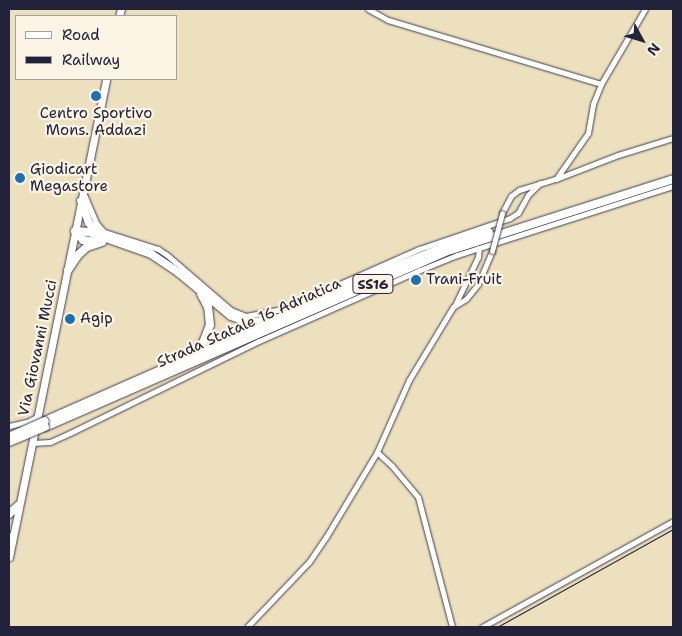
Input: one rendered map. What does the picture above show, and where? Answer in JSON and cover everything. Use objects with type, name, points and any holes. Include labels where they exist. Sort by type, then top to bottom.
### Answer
[{"type":"highway","name":"Strada Statale 16 Adriatica","points":[[9,437],[446,246],[673,177]]},
{"type":"highway","name":"Strada Statale 16 Adriatica","points":[[9,443],[42,422],[451,250],[673,177]]},
{"type":"highway","points":[[81,201],[89,223],[101,239]]},
{"type":"highway","name":"SS16","points":[[75,231],[83,240],[101,239],[151,254],[167,264],[231,316],[248,322],[256,322],[294,311]]},
{"type":"highway","name":"SS16","points":[[68,270],[78,255],[101,239]]},
{"type":"highway","name":"SS16","points":[[134,382],[152,370],[188,354],[203,343],[208,334],[210,315],[208,307],[197,288]]},
{"type":"highway","points":[[9,514],[19,505]]},
{"type":"main road","name":"Via Giovanni Mucci","points":[[9,557],[10,540],[32,443],[42,422],[75,231],[106,80]]},
{"type":"street","points":[[368,9],[388,20],[601,84]]},
{"type":"street","points":[[556,179],[588,133],[593,104],[601,84],[645,9]]},
{"type":"street","points":[[453,307],[466,299],[478,284],[492,251],[502,213],[512,196],[519,190],[556,179],[618,154],[673,138]]},
{"type":"street","points":[[83,192],[100,228],[167,254],[231,310],[246,316],[283,309],[419,249],[510,218],[518,213],[528,195],[540,183]]},
{"type":"street","points":[[32,443],[50,442],[259,341],[420,270],[479,248],[673,186]]},
{"type":"street","points":[[248,627],[309,562],[377,452],[408,380],[453,307],[478,257],[479,248]]},
{"type":"street","points":[[9,426],[27,422],[42,422]]},
{"type":"street","points":[[377,452],[418,497],[452,627]]},
{"type":"street","points":[[482,627],[673,521]]},
{"type":"railway","points":[[497,627],[673,529]]},
{"type":"place","name":"Centro Sportivo Mons. Addazi","points":[[96,96]]},
{"type":"place","name":"Giodicart Megastore","points":[[20,178]]},
{"type":"place","name":"Trani-Fruit","points":[[416,280]]},
{"type":"place","name":"Agip","points":[[70,319]]}]
